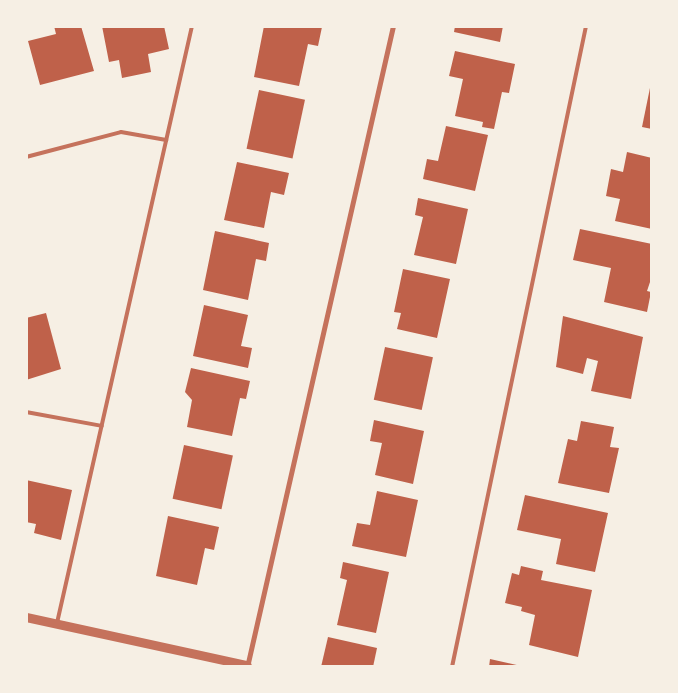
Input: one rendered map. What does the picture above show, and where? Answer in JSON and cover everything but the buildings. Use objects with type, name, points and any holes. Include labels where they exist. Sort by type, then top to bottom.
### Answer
[{"type":"street","points":[[26,617],[247,666],[393,26]]},
{"type":"lane","points":[[58,623],[192,26]]},
{"type":"lane","points":[[452,667],[586,26]]},
{"type":"lane","points":[[26,157],[122,132],[166,140]]},
{"type":"lane","points":[[26,412],[102,426]]}]
